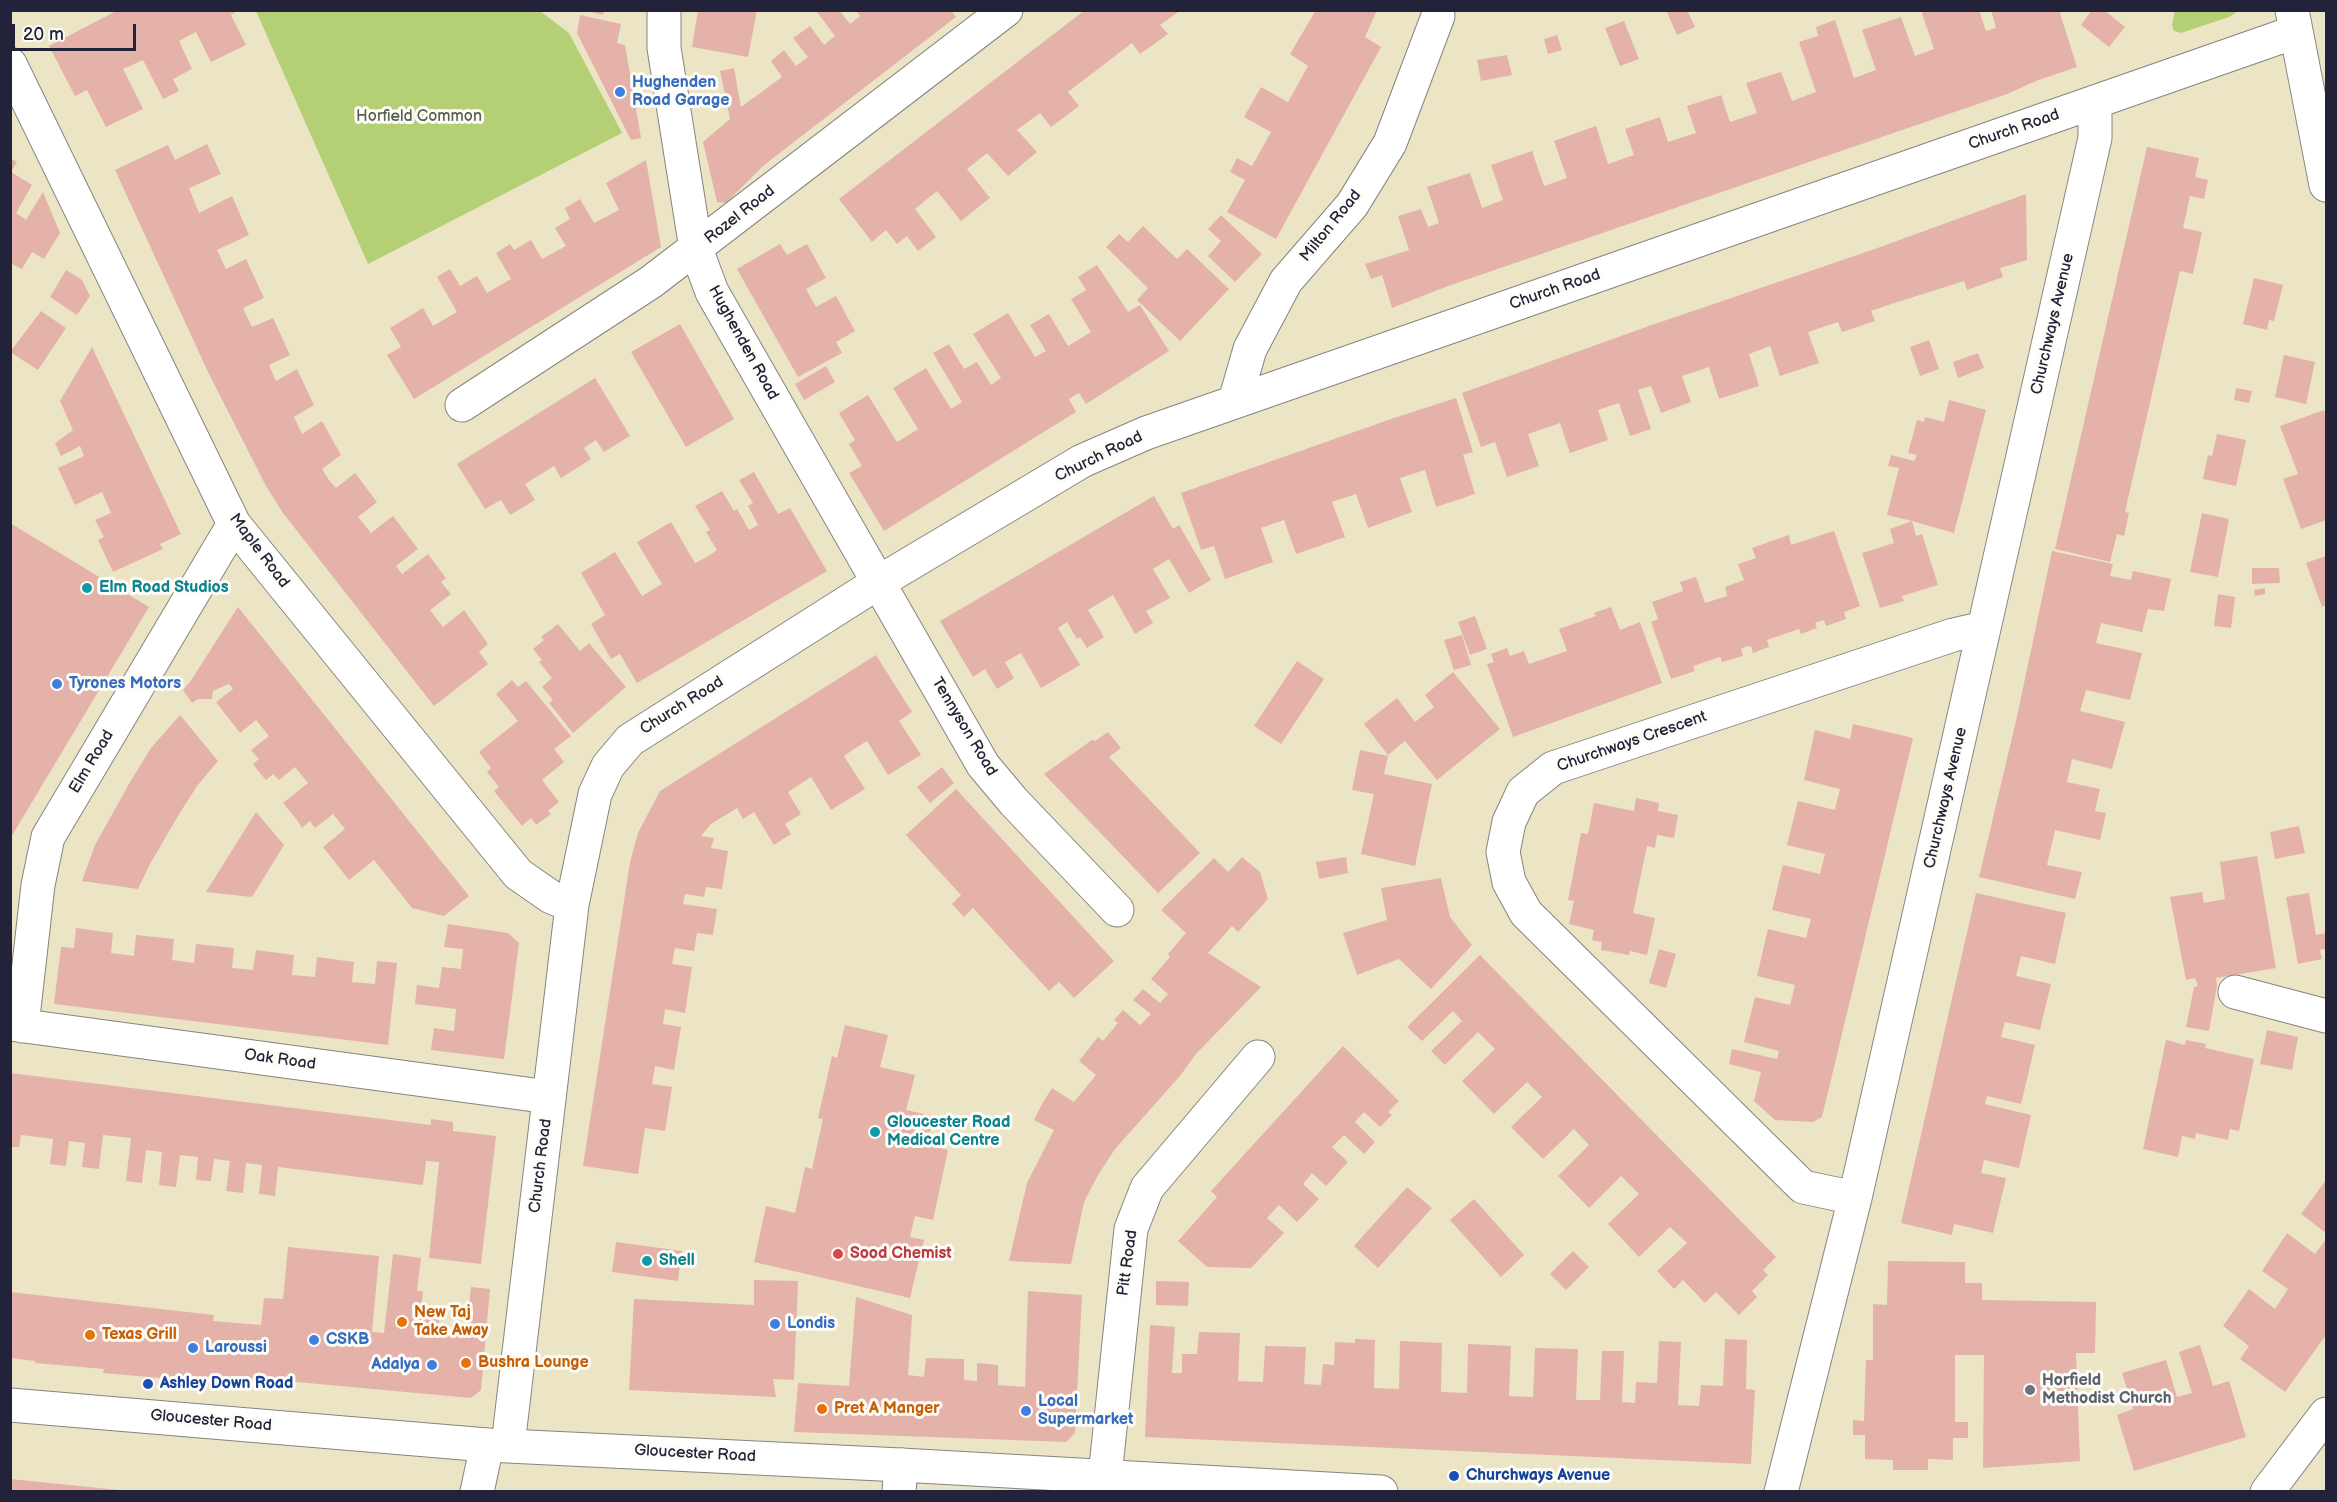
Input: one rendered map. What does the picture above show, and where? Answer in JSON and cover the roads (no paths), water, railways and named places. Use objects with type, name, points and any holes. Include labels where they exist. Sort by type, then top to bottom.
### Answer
[{"type":"street","name":"Hughenden Road","points":[[664,10],[664,48],[696,249],[712,292],[879,582]]},
{"type":"street","name":"Rozel Road","points":[[462,405],[651,282],[1006,10]]},
{"type":"street","name":"Milton Road","points":[[1235,401],[1250,349],[1286,282],[1352,205],[1390,143],[1438,16]]},
{"type":"street","name":"Church Road","points":[[477,1491],[497,1445],[549,1096],[572,905],[595,794],[608,766],[630,740],[879,582],[1082,461],[1146,433],[2095,102],[2294,21]]},
{"type":"street","points":[[2294,21],[2326,185]]},
{"type":"street","name":"Maple Road","points":[[10,64],[234,524],[518,874],[551,897],[572,905]]},
{"type":"street","name":"Churchways Avenue","points":[[1781,1491],[1855,1198],[2095,138],[2095,102]]},
{"type":"street","name":"Elm Road","points":[[16,1025],[38,885],[48,837],[234,524]]},
{"type":"street","name":"Tennyson Road","points":[[879,582],[983,765],[1014,802],[1117,910]]},
{"type":"street","name":"Churchways Crescent","points":[[1855,1198],[1803,1187],[1526,913],[1509,882],[1503,852],[1509,822],[1523,792],[1553,768],[1953,635],[1984,628]]},
{"type":"street","points":[[2235,992],[2326,1016]]},
{"type":"street","name":"Oak Road","points":[[16,1025],[549,1096]]},
{"type":"street","name":"Pitt Road","points":[[1105,1476],[1131,1229],[1147,1188],[1258,1057]]},
{"type":"street","name":"Gloucester Road","points":[[10,1405],[900,1478],[1105,1476],[1310,1489],[1381,1491]]},
{"type":"street","points":[[2267,1491],[2326,1414]]},
{"type":"place","name":"Hughenden Road Garage","points":[[620,92]]},
{"type":"place","name":"Elm Road Studios","points":[[87,588]]},
{"type":"place","name":"Tyrones Motors","points":[[57,684]]},
{"type":"place","name":"Gloucester Road Medical Centre","points":[[875,1132]]},
{"type":"place","name":"Sood Chemist","points":[[838,1254]]},
{"type":"place","name":"Shell","points":[[647,1261]]},
{"type":"place","name":"New Taj Take Away","points":[[402,1322]]},
{"type":"place","name":"Londis","points":[[775,1324]]},
{"type":"place","name":"Texas Grill","points":[[90,1335]]},
{"type":"place","name":"CSKB","points":[[314,1340]]},
{"type":"place","name":"Laroussi","points":[[193,1348]]},
{"type":"place","name":"Bushra Lounge","points":[[466,1363]]},
{"type":"place","name":"Adalya","points":[[432,1365]]},
{"type":"place","name":"Ashley Down Road","points":[[148,1384]]},
{"type":"place","name":"Horfield Methodist Church","points":[[2030,1390]]},
{"type":"place","name":"Pret A Manger","points":[[822,1409]]},
{"type":"place","name":"Local Supermarket","points":[[1026,1411]]},
{"type":"place","name":"Churchways Avenue","points":[[1454,1476]]},
{"type":"park label","name":"Horfield Common","points":[[419,117]]}]
